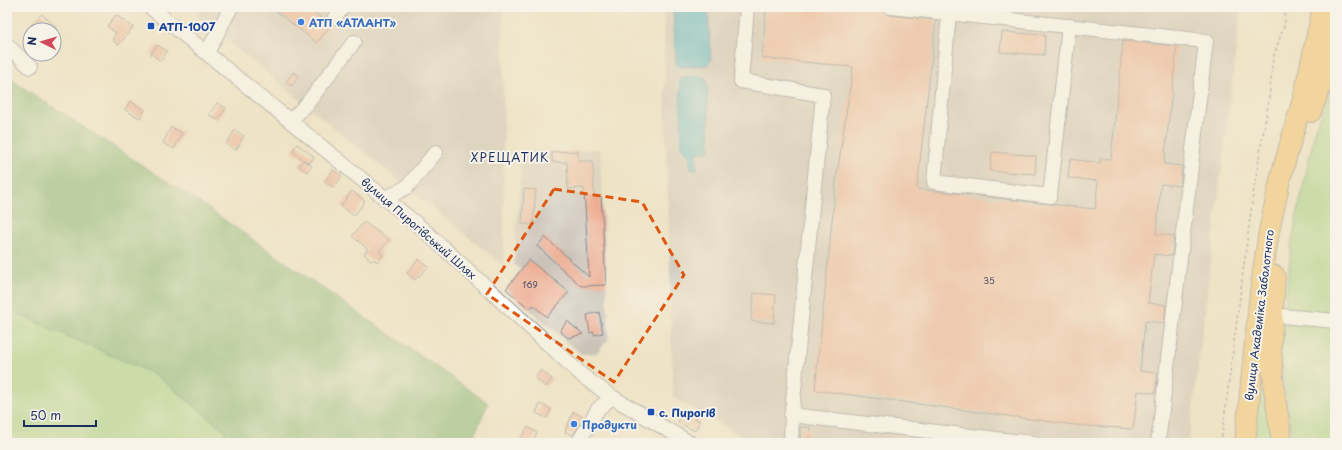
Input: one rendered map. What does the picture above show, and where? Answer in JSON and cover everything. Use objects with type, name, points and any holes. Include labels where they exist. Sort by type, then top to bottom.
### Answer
[{"type":"highway","name":"вулиця Академіка Заболотного","points":[[1245,443],[1260,292],[1269,231],[1281,176],[1304,95],[1323,7]]},
{"type":"highway","name":"вулиця Академіка Заболотного","points":[[1282,443],[1274,389],[1271,346],[1275,274],[1290,194],[1312,109],[1335,48]]},
{"type":"main road","name":"вулиця Академіка Заболотного","points":[[1304,95],[1319,60],[1335,12]]},
{"type":"street","name":"вулиця Пирогівський Шлях","points":[[151,7],[424,230],[584,377],[612,397],[688,442]]},
{"type":"street","points":[[207,53],[231,7]]},
{"type":"street","points":[[748,7],[741,81],[823,95],[791,415],[791,443]]},
{"type":"street","points":[[891,7],[1206,40],[1158,443]]},
{"type":"street","points":[[949,13],[934,182],[1050,196],[1069,26]]},
{"type":"street","points":[[291,120],[306,105],[354,42]]},
{"type":"street","points":[[7,45],[30,67]]},
{"type":"street","points":[[386,198],[407,187],[436,152]]},
{"type":"street","points":[[1272,315],[1335,321]]},
{"type":"street","points":[[578,443],[598,409],[612,397]]},
{"type":"street","points":[[791,415],[1032,443]]},
{"type":"path","points":[[1221,443],[1231,351],[1253,195],[1269,99],[1273,58],[1285,23],[1284,7]]},
{"type":"highlighted area","points":[[554,189],[642,202],[684,275],[614,382],[487,294]]},
{"type":"shaded area","points":[[202,7],[503,7],[504,266],[198,17]]},
{"type":"shaded area","points":[[663,7],[1241,7],[1189,443],[755,443],[673,398]]},
{"type":"shaded area","points":[[600,149],[609,339],[597,353],[581,354],[507,290],[520,270],[514,264],[522,150],[552,152]]},
{"type":"green space","points":[[7,77],[206,207],[488,403],[471,443],[219,443],[226,431],[156,375],[7,309]]},
{"type":"green space","points":[[1335,78],[1335,443],[1292,443],[1280,350],[1292,239],[1315,131]]},
{"type":"green space","points":[[7,309],[156,375],[226,431],[219,443],[7,443]]},
{"type":"green space","points":[[1261,356],[1274,443],[1252,443]]},
{"type":"water","points":[[673,7],[708,7],[711,60],[708,65],[680,67],[676,64]]},
{"type":"water","points":[[702,76],[707,79],[710,149],[707,152],[696,153],[697,170],[691,170],[689,154],[682,149],[680,81],[682,77]]},
{"type":"building","name":"АТП «АТЛАНТ»","points":[[271,7],[317,7],[313,12],[331,25],[317,43]]},
{"type":"building","points":[[766,7],[849,7],[883,10],[890,15],[936,20],[917,189],[1095,209],[1098,181],[1068,178],[1070,159],[1100,163],[1101,158],[1111,159],[1123,41],[1177,46],[1164,164],[1182,166],[1180,186],[1161,184],[1156,234],[1174,236],[1172,256],[1154,254],[1148,303],[1166,305],[1164,323],[1145,321],[1140,371],[1158,373],[1155,393],[1138,391],[1133,429],[1075,425],[815,390],[836,181],[853,67],[762,58]]},
{"type":"building","points":[[42,14],[50,22],[34,22]]},
{"type":"building","points":[[116,15],[133,27],[119,45],[112,40],[116,33],[107,26]]},
{"type":"building","points":[[1002,32],[1045,35],[1044,55],[1000,52]]},
{"type":"building","points":[[157,45],[167,51],[161,61],[151,54]]},
{"type":"building","points":[[293,72],[299,76],[292,86],[286,82]]},
{"type":"building","points":[[130,101],[145,110],[140,118],[125,110]]},
{"type":"building","points":[[217,103],[226,108],[218,120],[209,115]]},
{"type":"building","points":[[171,127],[182,133],[174,149],[163,143]]},
{"type":"building","points":[[235,130],[244,136],[236,150],[226,144]]},
{"type":"building","points":[[297,144],[314,157],[309,164],[292,151]]},
{"type":"building","points":[[578,151],[578,161],[593,161],[594,196],[601,195],[606,285],[581,286],[537,246],[545,237],[589,277],[584,188],[568,189],[567,162],[552,162],[552,152]]},
{"type":"building","points":[[992,152],[1036,156],[1035,174],[990,171]]},
{"type":"building","points":[[303,160],[312,166],[307,172],[299,166]]},
{"type":"building","points":[[333,170],[342,176],[334,188],[325,181]]},
{"type":"building","points":[[524,189],[536,190],[533,225],[522,224]]},
{"type":"building","points":[[352,191],[365,201],[354,216],[341,206]]},
{"type":"building","points":[[364,222],[389,240],[379,252],[383,255],[377,262],[374,259],[372,261],[364,254],[368,249],[352,236]]},
{"type":"building","points":[[419,259],[428,267],[415,280],[407,273]]},
{"type":"building","points":[[529,260],[569,292],[547,317],[533,305],[530,309],[506,289]]},
{"type":"building","points":[[754,293],[776,295],[774,323],[751,321]]},
{"type":"building","points":[[599,312],[603,333],[594,335],[594,332],[590,333],[587,315]]},
{"type":"building","points":[[567,321],[583,334],[568,338],[560,331]]},
{"type":"building","points":[[541,370],[552,379],[546,387],[535,378]]},
{"type":"building","points":[[540,404],[551,409],[547,418],[536,413]]},
{"type":"building","name":"Продукти","points":[[573,412],[584,417],[573,435],[565,432]]},
{"type":"building","points":[[683,412],[700,421],[695,431],[678,422]]},
{"type":"building","points":[[528,427],[537,433],[531,443],[518,443]]},
{"type":"building","points":[[800,427],[810,427],[809,439],[804,443],[800,440]]},
{"type":"place","name":"АТП «АТЛАНТ»","points":[[301,22]]},
{"type":"place","name":"АТП-1007","points":[[151,26]]},
{"type":"place","name":"с. Пирогів","points":[[651,412]]},
{"type":"place","name":"Продукти","points":[[574,424]]},
{"type":"district","name":"ХРЕЩАТИК","points":[[510,157]]}]
